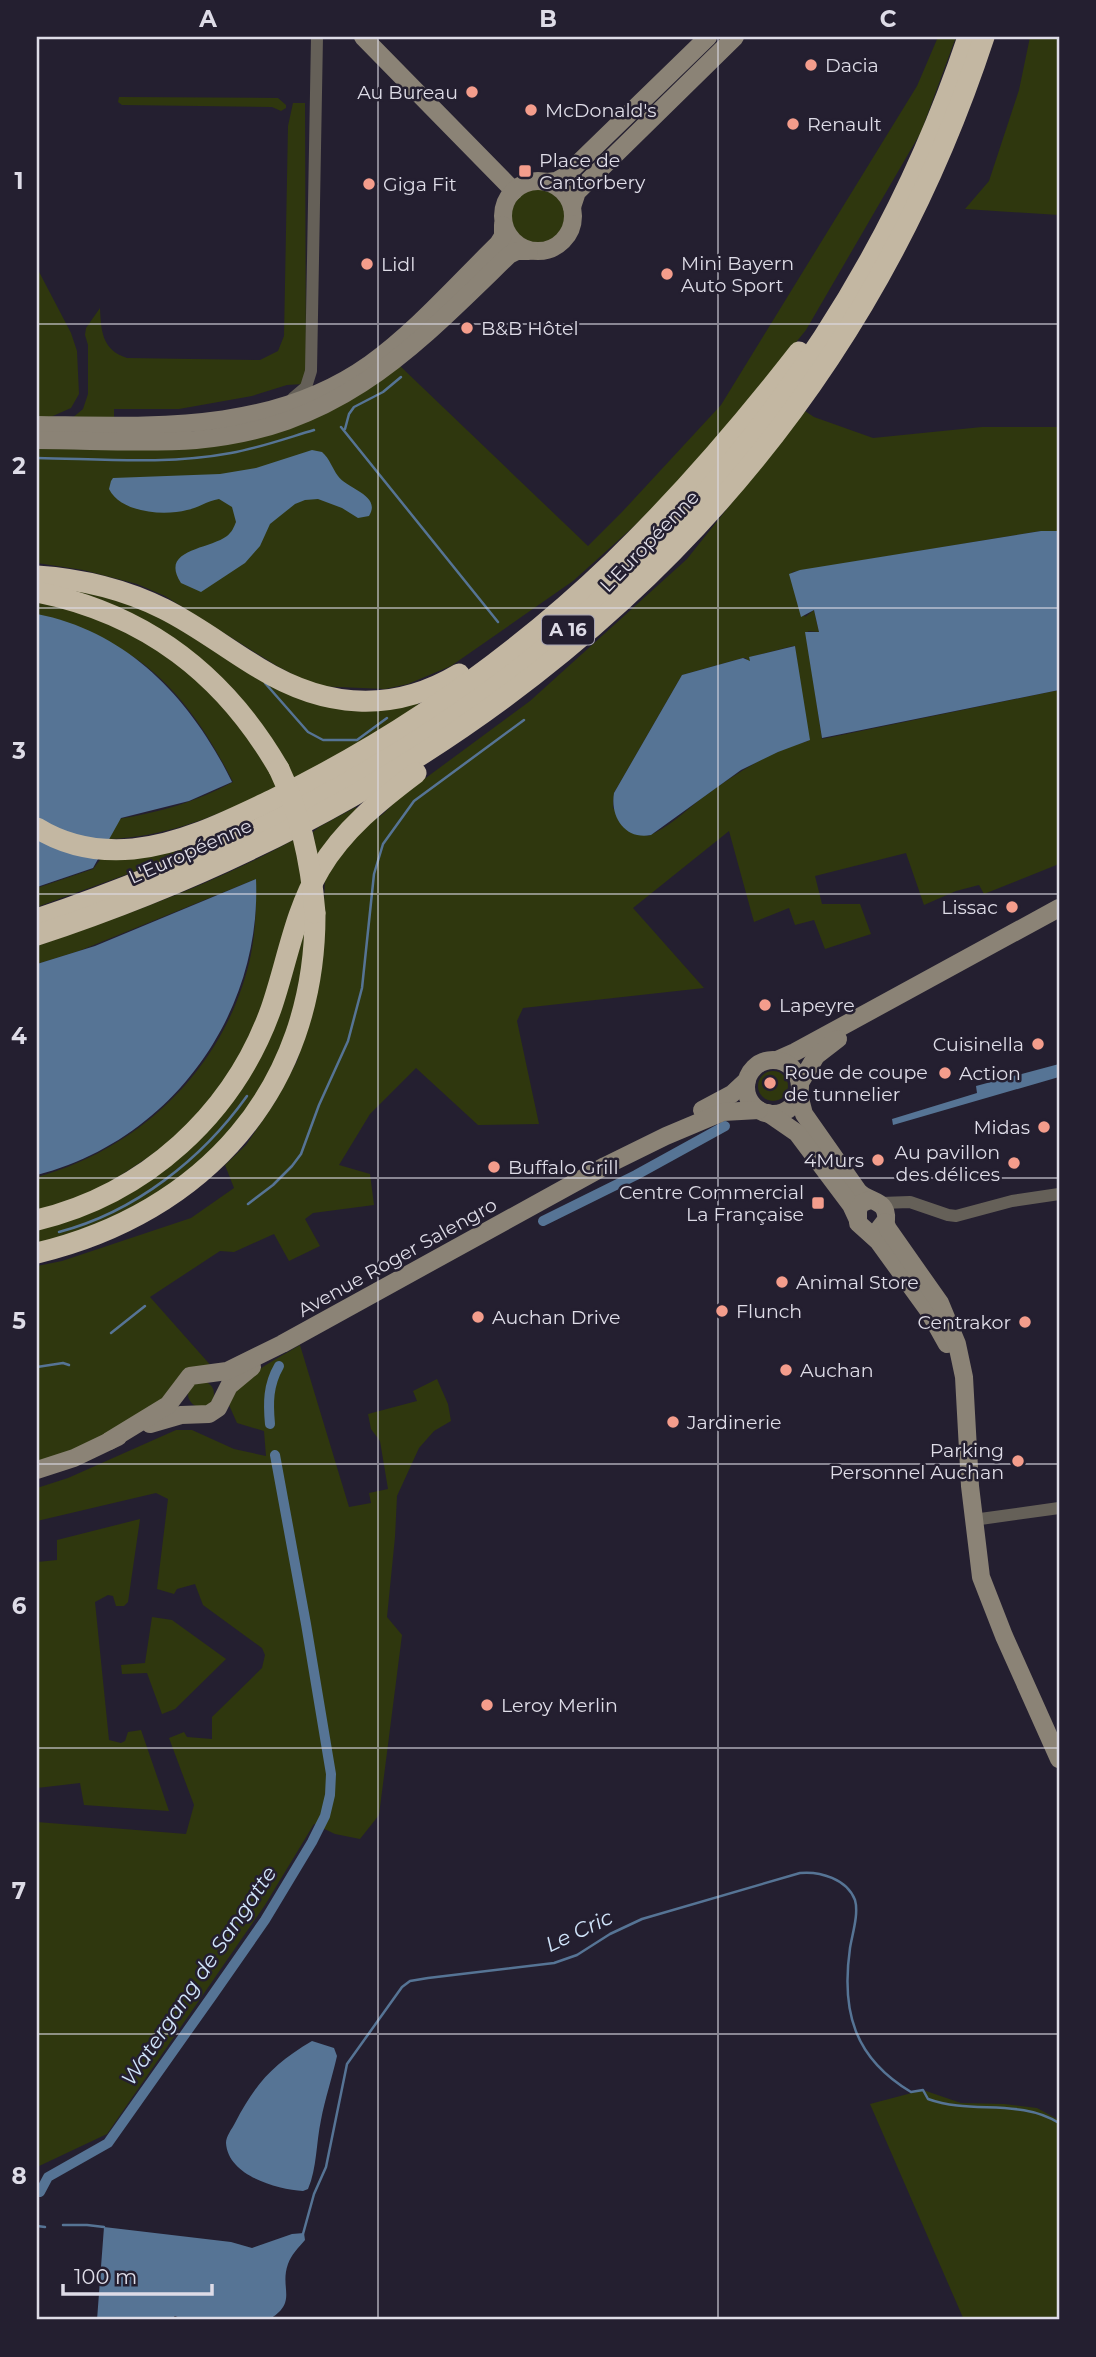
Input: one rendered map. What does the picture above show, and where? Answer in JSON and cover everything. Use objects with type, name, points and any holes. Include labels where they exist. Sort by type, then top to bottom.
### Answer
[{"type":"highway","name":"L'Européenne","points":[[37,919],[196,858],[266,826],[342,786],[466,708],[572,626],[629,575],[721,476],[815,352],[852,292],[898,207],[927,145],[968,37]]},
{"type":"highway","name":"L'Européenne","points":[[37,935],[185,880],[317,816],[442,743],[506,698],[626,597],[701,522],[764,447],[827,360],[878,276],[914,208],[954,119],[984,37]]},
{"type":"highway","points":[[37,828],[67,843],[93,848],[122,849],[151,846],[195,833],[257,807],[340,764],[418,717],[481,673],[551,618],[614,561],[672,500],[785,370],[820,324],[856,267],[927,145]]},
{"type":"highway","points":[[37,576],[88,583],[146,601],[178,616],[259,668],[302,690],[341,700],[394,700],[434,688],[469,668],[577,584],[672,500]]},
{"type":"highway","points":[[37,592],[82,603],[115,616],[153,636],[185,657],[211,679],[239,709],[261,737],[279,769],[302,829],[312,877],[315,913],[312,968],[295,1034],[272,1085],[241,1131],[201,1172],[147,1212],[89,1238],[37,1253]]},
{"type":"highway","points":[[37,1220],[82,1206],[121,1187],[163,1160],[202,1124],[235,1082],[256,1044],[272,1007],[301,909],[313,882],[333,850],[375,805],[509,705],[553,661]]},
{"type":"main road","points":[[363,37],[513,191]]},
{"type":"main road","points":[[37,425],[181,425],[217,421],[279,408],[319,393],[357,373],[382,355],[498,244],[503,236],[504,206],[513,191],[529,182],[556,181],[565,176],[708,37]]},
{"type":"main road","points":[[37,440],[195,440],[250,430],[303,414],[352,391],[376,376],[426,335],[509,255],[517,250],[547,250],[563,242],[572,226],[574,195],[735,37]]},
{"type":"main road","points":[[547,182],[563,192],[572,207]]},
{"type":"main road","points":[[503,225],[513,242],[529,251]]},
{"type":"main road","points":[[965,1401],[953,1356],[939,1328],[797,1133],[764,1111],[748,1096],[747,1080],[757,1065],[789,1055],[1059,908]]},
{"type":"main road","points":[[764,1111],[787,1110],[794,1103],[809,1066],[819,1053],[897,996]]},
{"type":"main road","points":[[777,1060],[792,1068],[804,1114],[858,1191],[881,1211],[889,1231],[946,1315],[960,1357],[973,1520],[983,1584],[1059,1759]]},
{"type":"main road","name":"Avenue Roger Salengro","points":[[205,1374],[227,1371],[282,1344],[723,1100],[747,1080]]},
{"type":"main road","name":"Avenue Roger Salengro","points":[[605,1166],[684,1127],[717,1114],[733,1110],[764,1111]]},
{"type":"main road","points":[[862,1224],[860,1206],[881,1211]]},
{"type":"main road","points":[[862,1224],[877,1229],[881,1211]]},
{"type":"main road","name":"Avenue Roger Salengro","points":[[222,1399],[232,1383],[282,1344]]},
{"type":"main road","points":[[37,1470],[67,1461],[109,1441],[169,1418],[213,1413],[222,1399],[219,1384],[205,1374],[190,1376],[173,1400],[109,1441]]},
{"type":"main road","points":[[181,1387],[181,1402],[188,1412],[195,1415]]},
{"type":"street","points":[[253,414],[293,398],[306,387],[310,376],[317,37]]},
{"type":"street","points":[[881,1211],[917,1203],[943,1214],[956,1216],[1059,1194]]},
{"type":"street","points":[[973,1520],[1059,1508]]},
{"type":"green space","points":[[938,37],[956,37],[921,132],[806,330],[699,462],[632,528],[573,581],[451,666],[408,684],[385,689],[315,686],[277,666],[165,596],[137,584],[83,570],[37,563],[37,446],[175,445],[399,365],[588,546],[721,405],[917,86]]},
{"type":"green space","points":[[1030,37],[1059,37],[1059,215],[965,209],[989,181],[1019,90]]},
{"type":"green space","points":[[119,97],[278,98],[286,108],[281,111],[272,107],[122,105],[118,102]]},
{"type":"green space","points":[[293,103],[305,103],[306,372],[303,384],[287,385],[252,396],[179,409],[114,409],[114,419],[71,419],[83,409],[88,394],[88,345],[85,335],[86,328],[100,308],[104,339],[112,350],[127,358],[260,360],[278,351],[284,336],[288,126]]},
{"type":"green space","points":[[538,188],[549,190],[558,196],[564,205],[564,227],[558,236],[549,242],[538,244],[527,242],[518,236],[512,227],[510,216],[512,205],[518,196],[527,190]]},
{"type":"green space","points":[[37,268],[71,333],[77,351],[79,394],[71,408],[46,419],[37,418]]},
{"type":"green space","points":[[805,411],[814,417],[873,438],[982,427],[1059,427],[1059,531],[1041,531],[792,572],[805,617],[814,610],[819,632],[808,631],[808,646],[822,739],[1059,690],[1059,864],[984,894],[979,885],[956,891],[924,905],[906,853],[815,876],[822,904],[860,904],[871,934],[825,949],[814,920],[795,925],[789,908],[754,922],[729,831],[633,908],[704,988],[523,1008],[517,1021],[539,1124],[478,1125],[416,1068],[370,1114],[339,1165],[370,1174],[374,1205],[313,1213],[305,1219],[320,1246],[289,1261],[274,1234],[234,1252],[220,1251],[150,1297],[213,1368],[92,1443],[37,1463],[37,1266],[62,1261],[191,1218],[234,1188],[225,1165],[246,1145],[275,1102],[297,1061],[311,1016],[322,958],[325,877],[351,836],[530,701],[687,559]],"holes":[[[795,646],[808,741],[779,751],[752,765],[648,836],[613,808],[614,793],[682,675],[743,658],[746,658],[747,662],[750,657]]]},
{"type":"green space","points":[[87,589],[126,598],[275,684],[417,700],[420,709],[294,783],[260,722],[214,670],[74,592]]},
{"type":"green space","points":[[37,598],[104,618],[179,659],[234,715],[280,787],[197,822],[154,834],[109,839],[118,819],[177,805],[233,782],[197,721],[166,684],[129,654],[37,614]]},
{"type":"green space","points":[[356,807],[358,813],[317,859],[313,832]]},
{"type":"green space","points":[[277,811],[180,855],[37,907],[37,888],[93,869],[103,856]]},
{"type":"green space","points":[[297,838],[306,882],[248,1046],[215,1096],[170,1143],[115,1179],[87,1194],[37,1211],[37,1177],[76,1164],[145,1123],[175,1096],[201,1065],[223,1031],[240,994],[253,945],[256,879],[79,951],[37,964],[37,946],[202,884]]},
{"type":"green space","points":[[303,923],[310,940],[288,1043],[234,1134],[139,1210],[37,1246],[37,1226],[82,1212],[227,1103]]},
{"type":"green space","points":[[773,1071],[784,1075],[788,1086],[784,1097],[773,1101],[762,1097],[758,1086],[762,1075]]},
{"type":"green space","points":[[300,1345],[349,1507],[371,1503],[369,1493],[388,1489],[380,1441],[371,1429],[368,1414],[417,1401],[413,1391],[437,1379],[448,1404],[451,1421],[434,1431],[419,1448],[397,1496],[387,1617],[402,1635],[379,1815],[360,1839],[335,1834],[314,1824],[265,1905],[107,2134],[37,2167],[37,1822],[186,1834],[194,1805],[169,1738],[184,1732],[187,1737],[212,1739],[212,1717],[262,1668],[265,1655],[262,1648],[203,1605],[195,1584],[177,1589],[174,1594],[157,1589],[168,1499],[156,1493],[37,1521],[37,1488],[68,1478],[176,1430],[192,1430],[234,1449],[266,1456],[264,1431],[237,1423],[229,1405],[234,1394],[249,1377]]},
{"type":"green space","points":[[201,1381],[210,1385],[214,1394],[210,1403],[201,1407],[192,1403],[188,1394],[192,1385]]},
{"type":"green space","points":[[140,1519],[128,1602],[124,1606],[116,1606],[113,1596],[108,1595],[95,1602],[109,1740],[121,1743],[125,1741],[128,1732],[141,1730],[169,1811],[84,1805],[80,1783],[37,1788],[37,1562],[57,1560],[57,1540]]},
{"type":"green space","points":[[152,1617],[172,1620],[226,1659],[175,1709],[162,1714],[147,1673],[122,1674],[121,1665],[145,1663]]},
{"type":"green space","points":[[923,2090],[961,2103],[1037,2108],[1059,2120],[1059,2320],[964,2320],[870,2104]]},
{"type":"water","points":[[312,450],[322,452],[342,481],[367,498],[372,509],[369,516],[358,518],[342,508],[318,499],[295,504],[270,524],[260,546],[245,563],[201,592],[181,583],[176,572],[176,563],[189,552],[219,541],[229,534],[236,522],[232,507],[219,499],[178,512],[144,511],[123,503],[109,489],[113,478],[220,474],[256,468]]},
{"type":"water","points":[[1041,531],[1059,531],[1059,690],[822,738],[805,632],[819,632],[814,610],[801,617],[789,574]]},
{"type":"water","points":[[37,614],[70,623],[101,636],[129,653],[154,674],[198,724],[232,782],[189,801],[121,818],[93,868],[37,887]]},
{"type":"water","points":[[795,646],[810,740],[741,770],[651,835],[634,834],[621,825],[614,810],[614,793],[682,675],[743,658],[750,661],[749,657]]},
{"type":"water","points":[[256,879],[254,929],[243,978],[224,1023],[199,1065],[166,1102],[128,1134],[85,1158],[37,1175],[37,964],[95,946]]},
{"type":"water","points":[[1059,1064],[1059,1077],[893,1125],[892,1119],[977,1093],[976,1086]]},
{"type":"water","points":[[312,2041],[334,2048],[337,2056],[321,2120],[313,2173],[308,2189],[303,2191],[268,2184],[244,2172],[235,2164],[226,2143],[242,2109],[266,2076],[286,2058]]},
{"type":"water","points":[[104,2227],[231,2242],[252,2248],[292,2234],[304,2233],[305,2240],[288,2264],[286,2301],[268,2320],[185,2320],[175,2316],[170,2320],[97,2320]]},
{"type":"waterway","points":[[345,429],[354,407],[383,392],[401,377]]},
{"type":"waterway","points":[[341,427],[498,622]]},
{"type":"waterway","points":[[37,458],[134,460],[207,457],[252,448],[314,430]]},
{"type":"waterway","points":[[265,683],[308,732],[323,740],[357,740],[387,718]]},
{"type":"waterway","points":[[248,1204],[273,1185],[301,1154],[319,1105],[348,1041],[362,988],[374,874],[383,844],[414,801],[524,720]]},
{"type":"waterway","points":[[59,1232],[114,1211],[165,1180],[209,1141],[247,1096]]},
{"type":"waterway","points":[[543,1221],[636,1175],[725,1126]]},
{"type":"waterway","points":[[111,1333],[145,1306]]},
{"type":"waterway","points":[[37,1367],[63,1363],[69,1365]]},
{"type":"waterway","points":[[270,1424],[270,1394],[279,1366]]},
{"type":"waterway","name":"Watergang de Sangatte","points":[[40,2192],[48,2177],[108,2143],[265,1920],[325,1816],[331,1774],[275,1455]]},
{"type":"waterway","name":"Le Cric","points":[[303,2234],[314,2194],[326,2167],[347,2064],[402,1987],[410,1981],[554,1963],[577,1955],[610,1934],[642,1919],[800,1873],[816,1873],[832,1878],[846,1887],[855,1900],[856,1918],[848,1971],[850,2012],[864,2048],[876,2064],[911,2092],[923,2090],[928,2099],[961,2106],[1028,2111],[1059,2123]]},
{"type":"waterway","name":"Le Cric","points":[[63,2225],[104,2227]]},
{"type":"waterway","name":"Le Cric","points":[[37,2226],[45,2227]]},
{"type":"place","name":"Dacia","points":[[811,65]]},
{"type":"place","name":"Au Bureau","points":[[472,92]]},
{"type":"place","name":"McDonald's","points":[[531,110]]},
{"type":"place","name":"Renault","points":[[793,124]]},
{"type":"place","name":"Place de Cantorbery","points":[[525,171]]},
{"type":"place","name":"Giga Fit","points":[[369,184]]},
{"type":"place","name":"Lidl","points":[[367,264]]},
{"type":"place","name":"Mini Bayern Auto Sport","points":[[667,274]]},
{"type":"place","name":"B&B Hôtel","points":[[467,328]]},
{"type":"place","name":"Lissac","points":[[1012,907]]},
{"type":"place","name":"Lapeyre","points":[[765,1005]]},
{"type":"place","name":"Cuisinella","points":[[1038,1044]]},
{"type":"place","name":"Action","points":[[945,1073]]},
{"type":"place","name":"Roue de coupe de tunnelier","points":[[770,1083]]},
{"type":"place","name":"Midas","points":[[1044,1127]]},
{"type":"place","name":"4Murs","points":[[878,1160]]},
{"type":"place","name":"Au pavillon des délices","points":[[1014,1163]]},
{"type":"place","name":"Buffalo Grill","points":[[494,1167]]},
{"type":"place","name":"Centre Commercial La Française","points":[[818,1203]]},
{"type":"place","name":"Animal Store","points":[[782,1282]]},
{"type":"place","name":"Flunch","points":[[722,1311]]},
{"type":"place","name":"Auchan Drive","points":[[478,1317]]},
{"type":"place","name":"Centrakor","points":[[1025,1322]]},
{"type":"place","name":"Auchan","points":[[786,1370]]},
{"type":"place","name":"Jardinerie","points":[[673,1422]]},
{"type":"place","name":"Parking Personnel Auchan","points":[[1018,1461]]},
{"type":"place","name":"Leroy Merlin","points":[[487,1705]]}]
